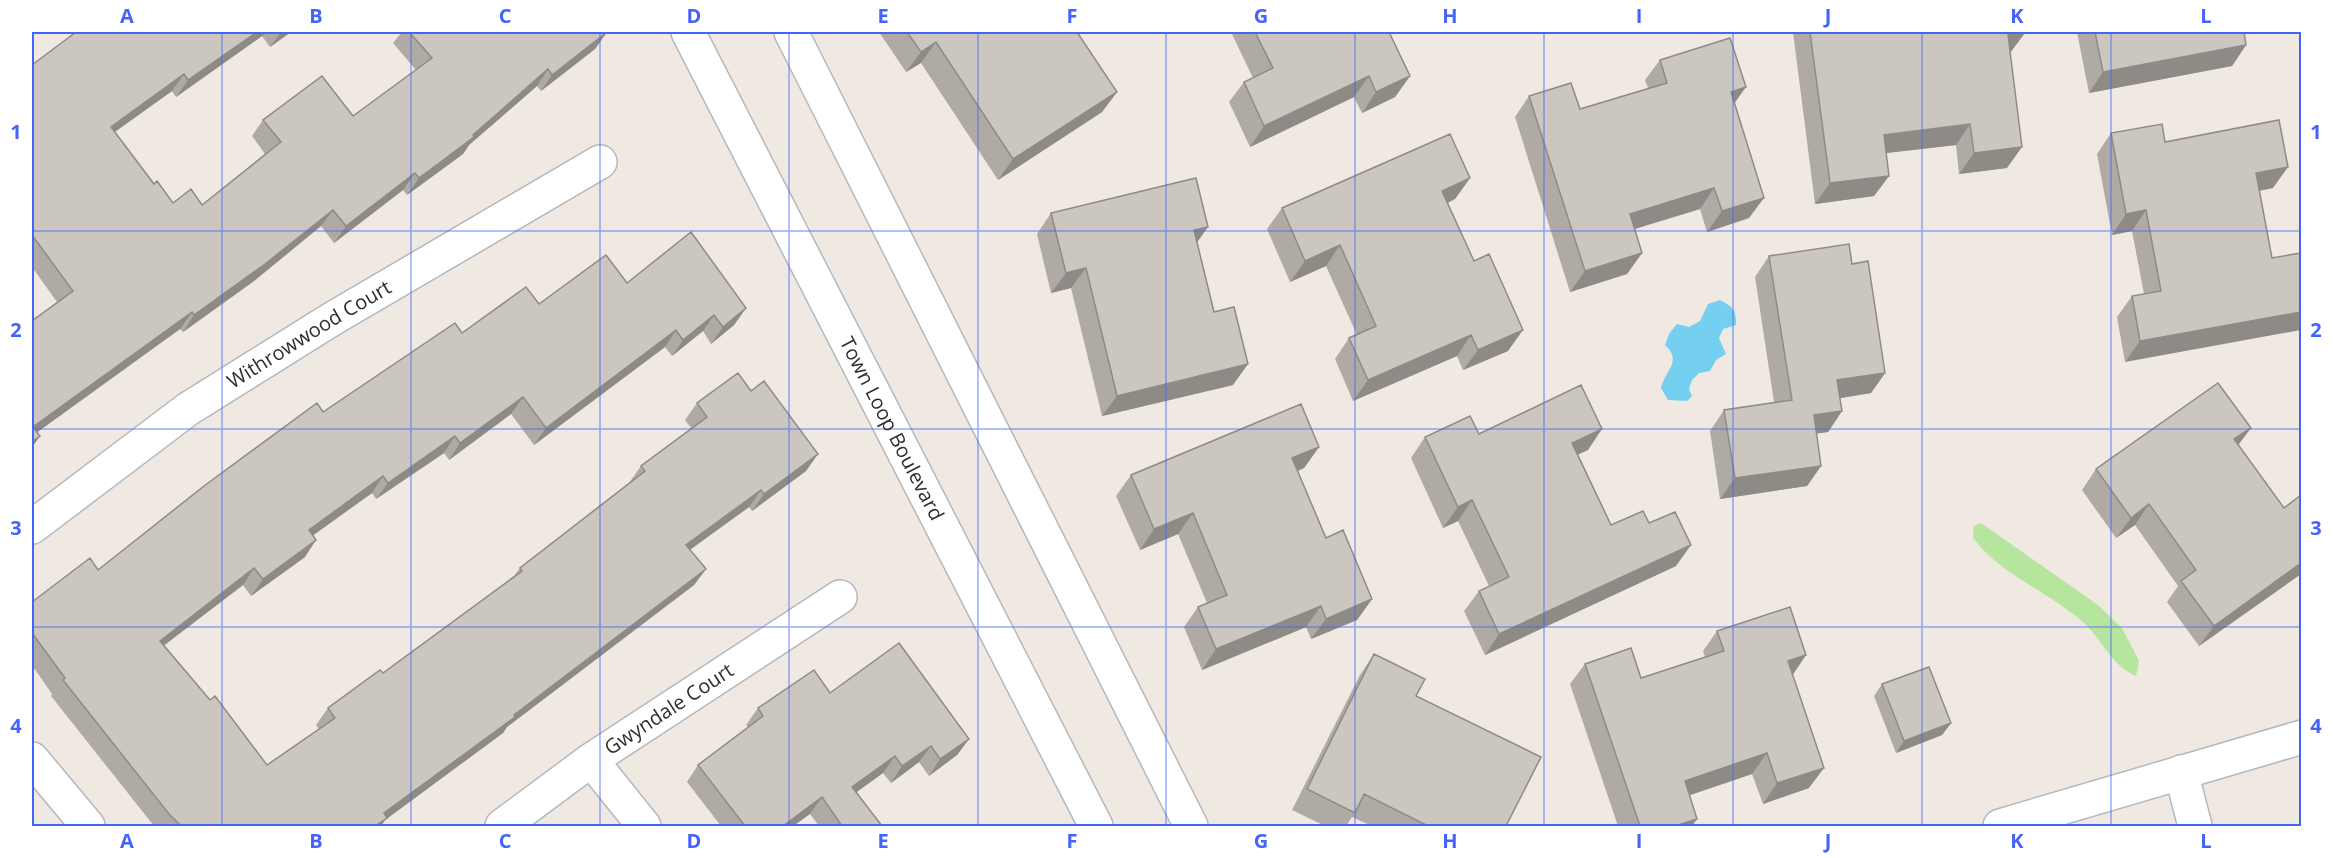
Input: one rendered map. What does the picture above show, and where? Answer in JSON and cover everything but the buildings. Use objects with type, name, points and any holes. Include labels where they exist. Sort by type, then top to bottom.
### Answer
[{"type":"street","name":"Town Loop Boulevard","points":[[688,32],[1095,826]]},
{"type":"street","points":[[791,32],[1191,826]]},
{"type":"street","name":"Withrowwood Court","points":[[32,527],[188,409],[332,319],[600,162]]},
{"type":"street","name":"Gwyndale Court","points":[[502,826],[591,760],[840,597]]},
{"type":"street","points":[[2000,826],[2301,737]]},
{"type":"street","points":[[32,759],[88,826]]},
{"type":"street","points":[[591,760],[644,826]]},
{"type":"street","points":[[2181,772],[2195,826]]},
{"type":"green space","points":[[1981,523],[2098,605],[2122,628],[2139,661],[2136,676],[2120,666],[2085,624],[2057,602],[1998,563],[1985,551],[1973,538],[1974,526]]},
{"type":"water","points":[[1720,300],[1728,304],[1736,316],[1736,325],[1723,329],[1719,338],[1726,354],[1716,360],[1710,371],[1699,373],[1692,380],[1689,389],[1692,396],[1687,401],[1668,400],[1661,388],[1673,361],[1673,356],[1665,345],[1669,334],[1677,324],[1689,327],[1700,321],[1708,304]]}]
